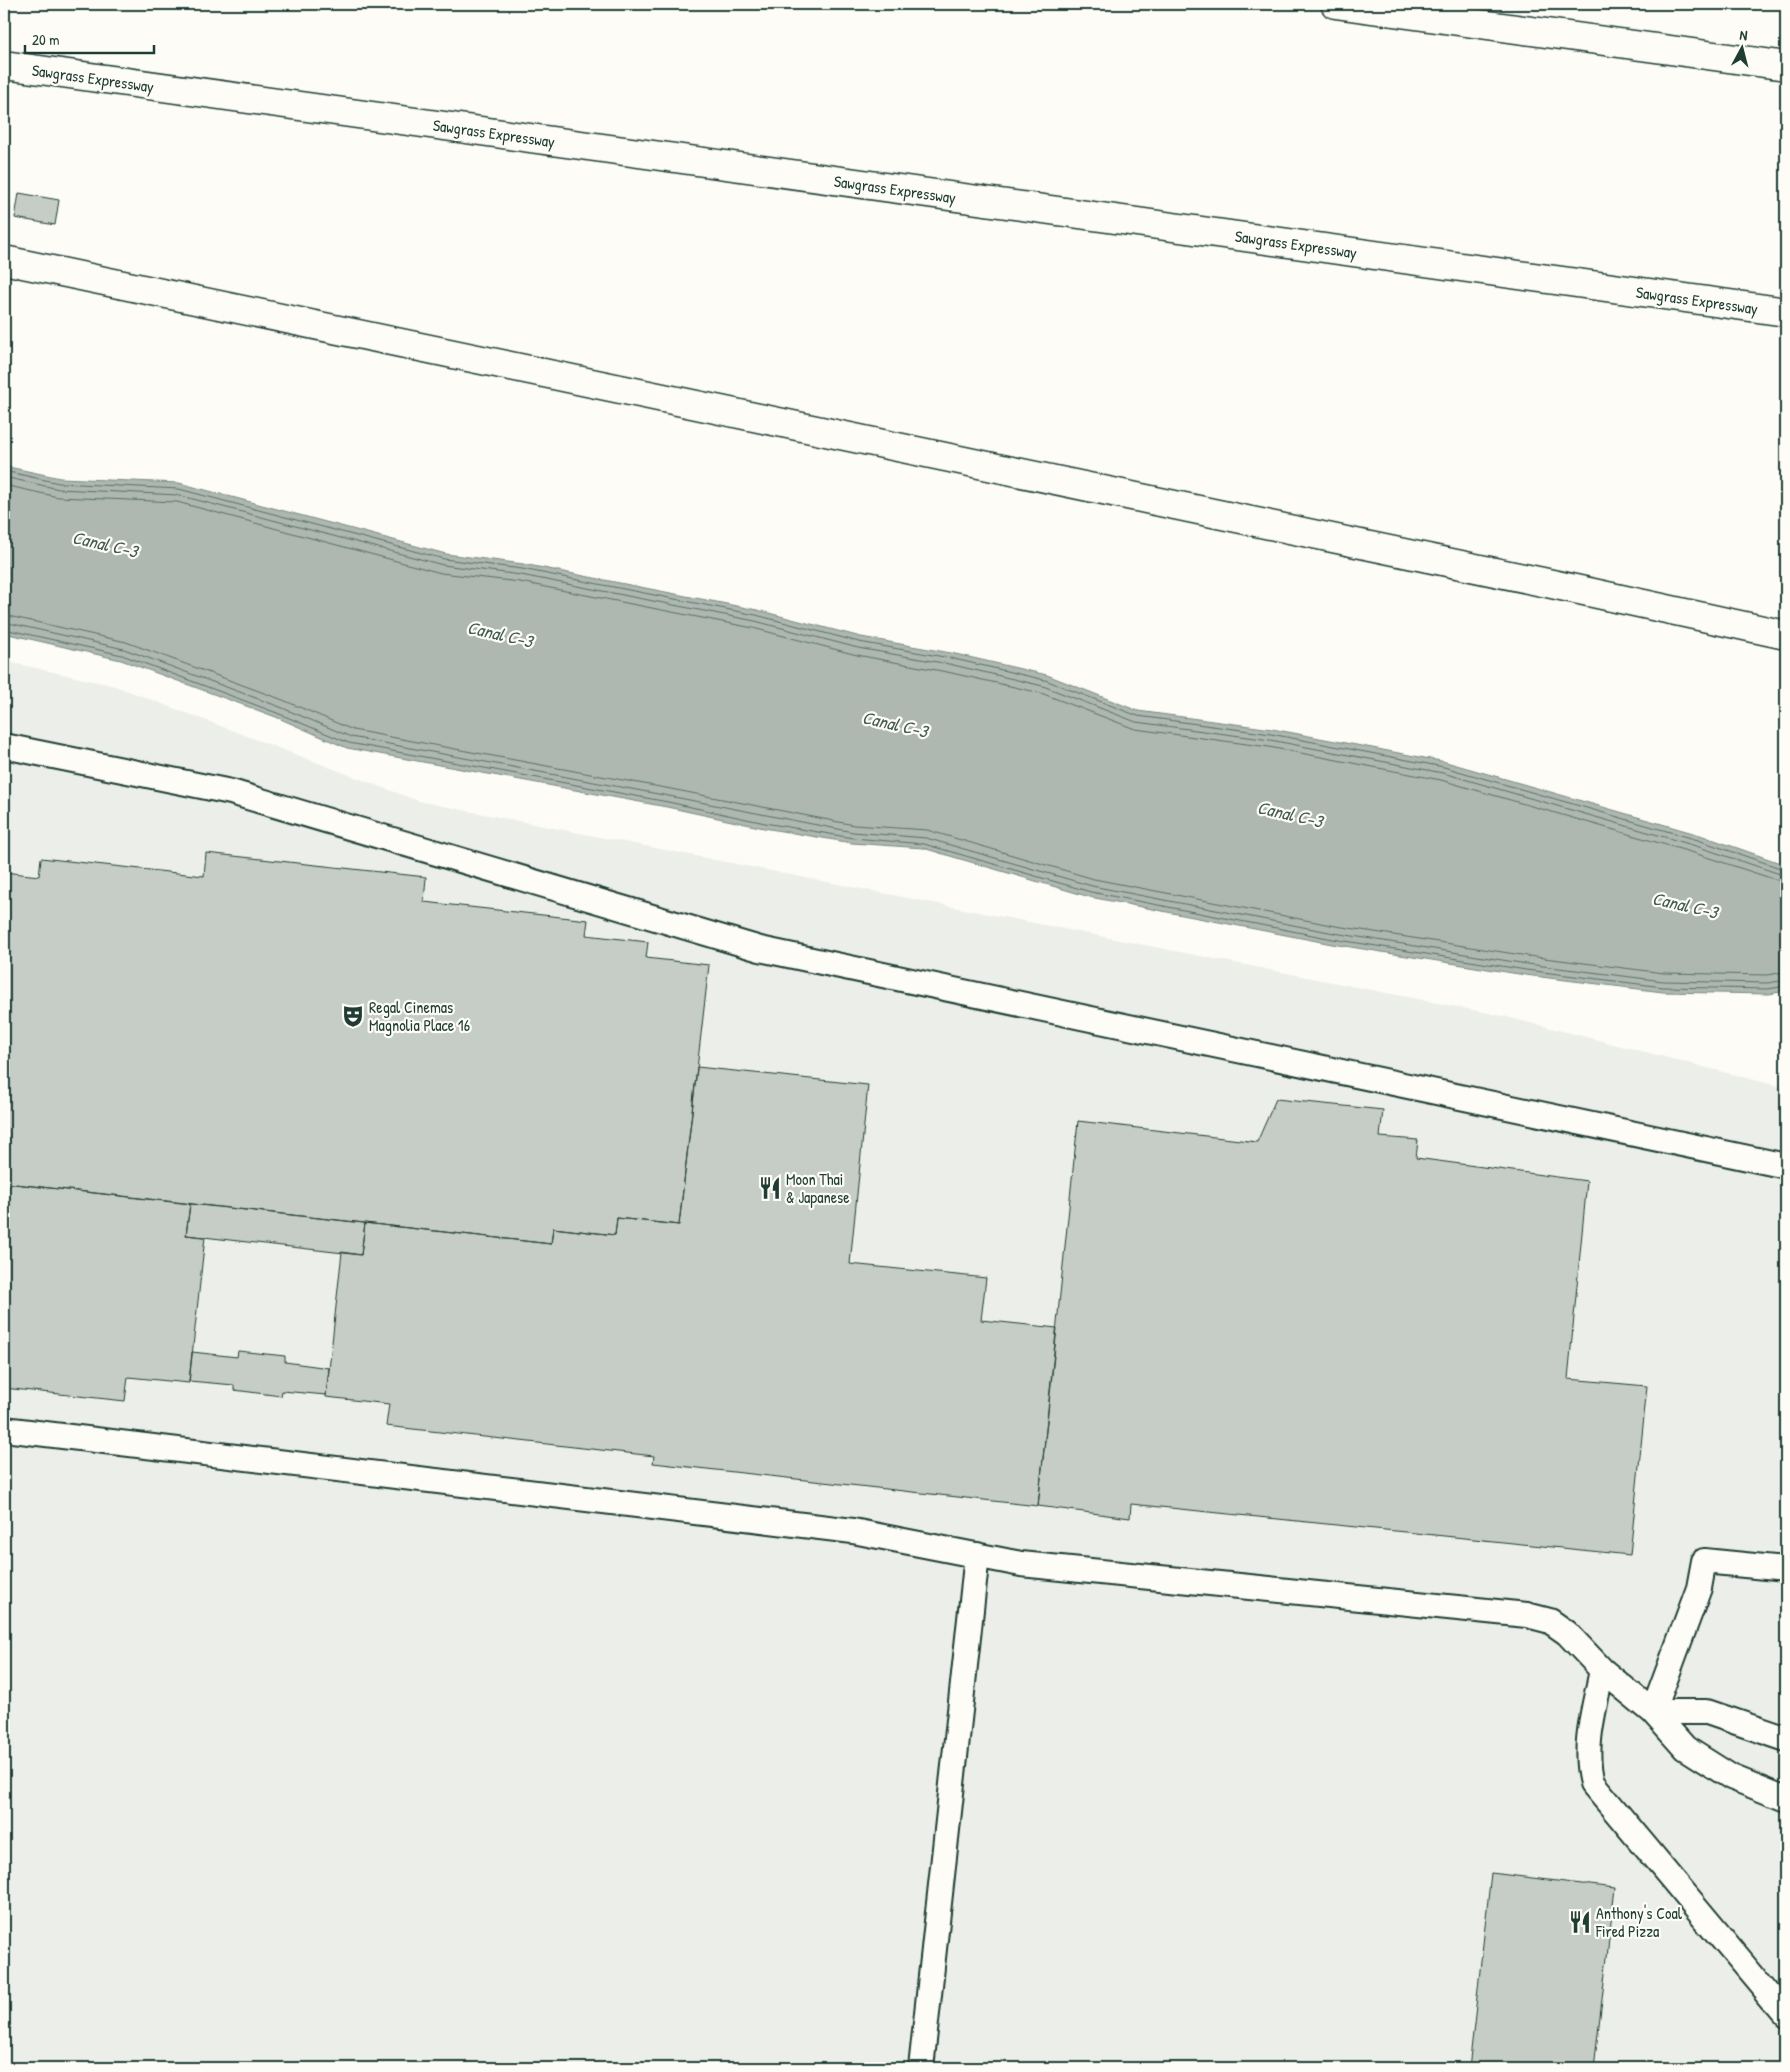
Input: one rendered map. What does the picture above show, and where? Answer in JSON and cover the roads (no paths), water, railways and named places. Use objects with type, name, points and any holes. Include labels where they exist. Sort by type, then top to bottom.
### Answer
[{"type":"highway","points":[[1334,4],[1786,66]]},
{"type":"highway","name":"Sawgrass Expressway","points":[[4,65],[1786,312]]},
{"type":"highway","points":[[4,260],[1543,582],[1786,635]]},
{"type":"lane","points":[[4,746],[231,792],[760,950],[1786,1166]]},
{"type":"lane","points":[[4,1429],[853,1531],[1021,1564],[1527,1615],[1550,1621],[1562,1629],[1602,1670],[1654,1712],[1685,1748],[1731,1777],[1786,1799]]},
{"type":"lane","points":[[921,2068],[977,1555]]},
{"type":"lane","points":[[1654,1712],[1699,1588],[1704,1561],[1786,1569]]},
{"type":"lane","points":[[1602,1670],[1587,1750],[1587,1766],[1592,1783],[1786,2015]]},
{"type":"lane","points":[[1654,1712],[1707,1712],[1786,1740]]},
{"type":"water","name":"Canal C-3","points":[[4,466],[60,478],[179,483],[446,554],[523,564],[757,610],[861,637],[951,653],[1047,675],[1138,711],[1272,729],[1446,762],[1700,835],[1786,865],[1786,991],[1769,994],[1663,992],[1525,975],[1332,944],[1090,897],[923,848],[852,843],[764,828],[667,807],[347,748],[276,717],[121,660],[4,633]]},
{"type":"place","name":"Regal Cinemas Magnolia Place 16","points":[[353,1016]]},
{"type":"place","name":"Moon Thai & Japanese","points":[[770,1188]]},
{"type":"place","name":"Anthony's Coal Fired Pizza","points":[[1580,1922]]}]
